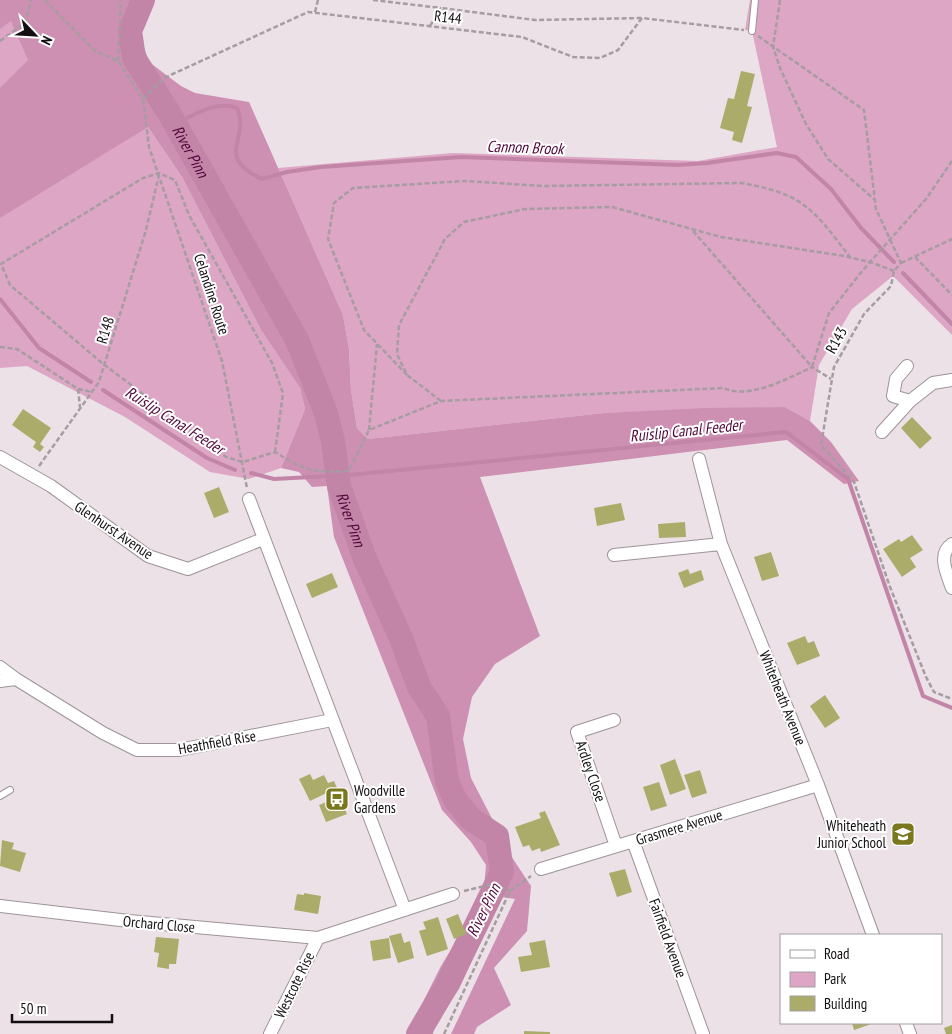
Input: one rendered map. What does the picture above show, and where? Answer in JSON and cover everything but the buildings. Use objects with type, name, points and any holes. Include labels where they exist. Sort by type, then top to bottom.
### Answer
[{"type":"street","points":[[908,366],[896,378],[893,396],[910,401]]},
{"type":"street","points":[[882,432],[910,401],[933,383],[952,380]]},
{"type":"street","name":"Glenhurst Avenue","points":[[0,457],[33,475],[148,556],[188,568],[263,539]]},
{"type":"street","name":"Whiteheath Avenue","points":[[699,459],[721,544],[818,785],[874,934]]},
{"type":"street","points":[[248,500],[405,910],[453,894]]},
{"type":"street","points":[[614,555],[721,544]]},
{"type":"street","points":[[952,544],[944,553],[943,562],[952,588]]},
{"type":"street","points":[[0,666],[16,679]]},
{"type":"street","points":[[0,681],[16,679]]},
{"type":"street","name":"Heathfield Rise","points":[[16,679],[103,733],[137,750],[179,750],[332,720]]},
{"type":"street","name":"Ardley Close","points":[[614,720],[577,732],[616,846]]},
{"type":"street","name":"Grasmere Avenue","points":[[541,870],[818,785]]},
{"type":"street","name":"Fairfield Avenue","points":[[633,841],[703,1034]]},
{"type":"street","name":"Orchard Close","points":[[0,906],[129,921],[318,938]]},
{"type":"street","name":"Westcote Rise","points":[[270,1034],[318,938],[405,910]]},
{"type":"lane","points":[[752,31],[755,0]]},
{"type":"lane","points":[[0,796],[10,790]]},
{"type":"path","points":[[0,41],[25,23],[31,0]]},
{"type":"path","points":[[45,0],[95,51],[118,62],[143,99]]},
{"type":"path","points":[[118,62],[121,0]]},
{"type":"path","points":[[315,12],[318,0]]},
{"type":"path","points":[[373,0],[536,20],[642,18],[752,31],[864,110],[876,210],[889,243],[900,264],[952,240]]},
{"type":"path","points":[[780,0],[773,47],[780,68],[806,124],[828,158],[875,200]]},
{"type":"path","points":[[430,26],[440,8]]},
{"type":"path","name":"R144","points":[[143,99],[164,78],[308,12],[522,37],[573,57],[600,58],[618,50],[642,18]]},
{"type":"path","name":"Celandine Route","points":[[143,99],[149,147],[222,362],[243,462],[248,500]]},
{"type":"path","points":[[369,430],[441,401],[724,388],[733,392],[775,385],[812,367],[829,314],[870,262],[889,243],[926,199],[952,161]]},
{"type":"path","points":[[275,452],[283,393],[272,363],[189,215],[175,180],[159,173],[143,178],[1,264],[10,285],[106,366],[226,457],[243,462],[275,452],[300,467],[323,472],[349,471],[369,430],[377,344]]},
{"type":"path","name":"R148","points":[[33,475],[92,392],[106,366],[146,230],[159,173]]},
{"type":"path","points":[[441,401],[407,375],[364,330],[328,239],[334,203],[352,188],[465,181],[543,186],[741,183],[772,189],[805,204],[820,218],[850,257]]},
{"type":"path","points":[[407,375],[397,354],[399,326],[445,239],[464,222],[525,209],[612,207],[721,237],[850,257],[894,271]]},
{"type":"path","points":[[692,229],[812,367],[832,379]]},
{"type":"path","points":[[915,257],[952,295]]},
{"type":"path","name":"R143","points":[[900,264],[894,271],[891,286],[864,314],[834,368],[821,445],[854,482],[890,587],[926,677],[934,692],[952,699]]},
{"type":"path","points":[[0,347],[17,349],[78,389],[92,392]]},
{"type":"path","points":[[78,389],[80,409]]},
{"type":"path","points":[[444,1034],[510,891],[541,870]]},
{"type":"path","points":[[453,894],[493,884],[510,891]]},
{"type":"green space","points":[[0,0],[148,127],[182,177],[261,330],[300,388],[305,409],[281,468],[249,479],[210,472],[125,417],[27,366],[0,368]]},
{"type":"green space","points":[[750,0],[952,0],[952,335],[893,276],[852,309],[819,365],[810,421],[785,407],[604,413],[368,439],[357,428],[351,390],[349,349],[343,315],[278,168],[453,153],[698,161],[777,147],[752,31],[745,30]]},
{"type":"shaded area","points":[[0,0],[154,0],[145,11],[138,30],[149,62],[181,86],[195,93],[249,102],[343,315],[349,349],[351,390],[357,428],[368,439],[604,413],[705,408],[785,407],[810,421],[831,442],[859,481],[844,484],[787,440],[480,477],[540,636],[495,664],[472,697],[463,739],[471,778],[513,859],[531,886],[527,931],[494,968],[511,1005],[477,1027],[474,1034],[451,1034],[515,899],[501,897],[459,989],[434,1027],[433,1034],[407,1034],[441,966],[469,920],[484,888],[486,865],[471,842],[442,810],[334,537],[327,486],[312,487],[299,472],[281,468],[305,409],[300,388],[261,330],[182,177],[148,127],[0,218],[0,88],[28,60],[11,21],[0,29]]},
{"type":"waterway","name":"River Pinn","points":[[143,0],[130,31],[134,58],[169,113],[297,340],[326,413],[333,441],[339,486],[365,559],[401,638],[419,687],[438,716],[447,782],[456,801],[471,819],[497,836],[502,872],[448,983],[418,1034]]},
{"type":"waterway","name":"Cannon Brook","points":[[175,124],[213,107],[229,106],[237,108],[240,129],[236,155],[239,163],[247,171],[262,179],[287,172],[321,167],[461,157],[678,165],[707,163],[777,153],[796,157],[831,189],[861,228],[894,262]]},
{"type":"waterway","name":"Cannon Brook","points":[[903,273],[952,324]]},
{"type":"waterway","name":"Ruislip Canal Feeder","points":[[0,299],[39,348],[91,382]]},
{"type":"waterway","name":"Ruislip Canal Feeder","points":[[103,390],[207,458],[235,470]]},
{"type":"waterway","name":"Ruislip Canal Feeder","points":[[251,473],[274,479],[349,475],[786,432],[848,479],[923,696],[952,708]]},
{"type":"place","name":"Woodville Gardens","points":[[337,799]]},
{"type":"place","name":"Whiteheath Junior School","points":[[903,834]]}]
